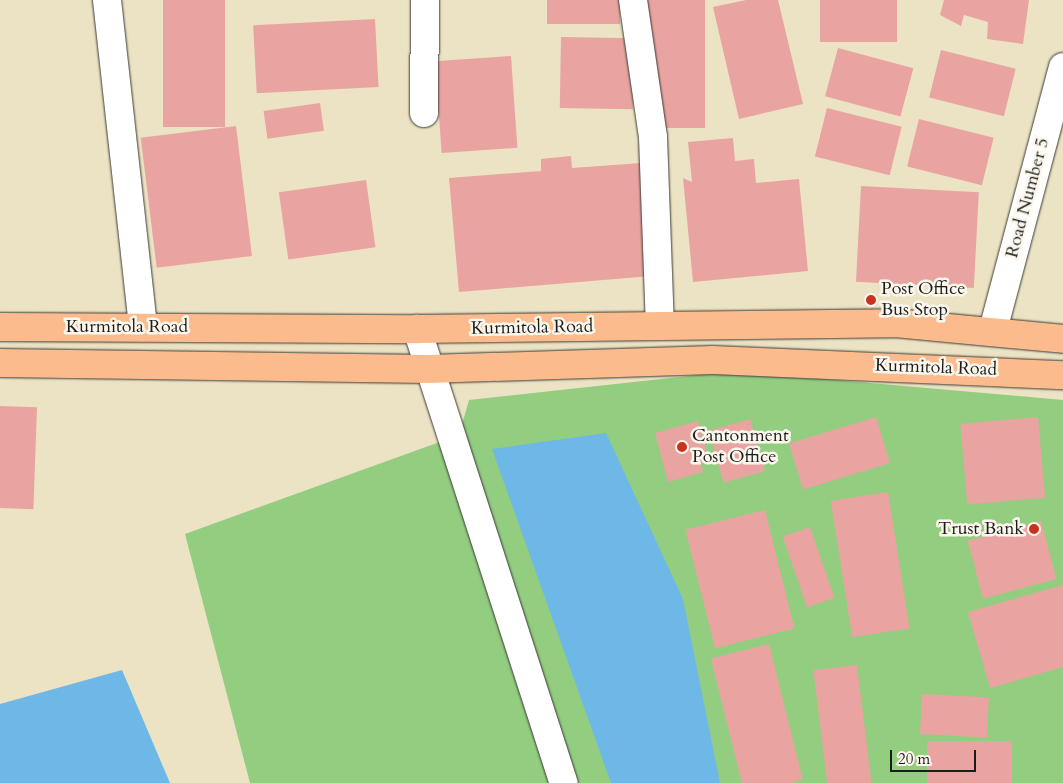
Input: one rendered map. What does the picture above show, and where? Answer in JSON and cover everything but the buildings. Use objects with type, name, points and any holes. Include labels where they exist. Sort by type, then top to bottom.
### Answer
[{"type":"main road","name":"Kurmitola Road","points":[[0,327],[417,329],[895,323],[993,330],[1063,339]]},
{"type":"main road","name":"Kurmitola Road","points":[[0,363],[428,369],[713,360],[1063,375]]},
{"type":"street","points":[[107,0],[143,328]]},
{"type":"street","points":[[424,0],[424,113]]},
{"type":"street","points":[[634,0],[653,137],[660,326]]},
{"type":"street","name":"Road Number 5","points":[[993,330],[1063,66]]},
{"type":"street","points":[[417,329],[428,369],[564,783]]},
{"type":"green space","points":[[734,371],[1063,400],[1063,783],[250,783],[185,534],[459,435],[469,400]]},
{"type":"water","points":[[606,433],[683,599],[720,783],[611,783],[492,449]]},
{"type":"water","points":[[122,670],[170,783],[0,783],[0,704]]},
{"type":"place","name":"Post Office Bus Stop","points":[[871,300]]},
{"type":"place","name":"Cantonment Post Office","points":[[682,447]]},
{"type":"place","name":"Trust Bank","points":[[1034,529]]}]
